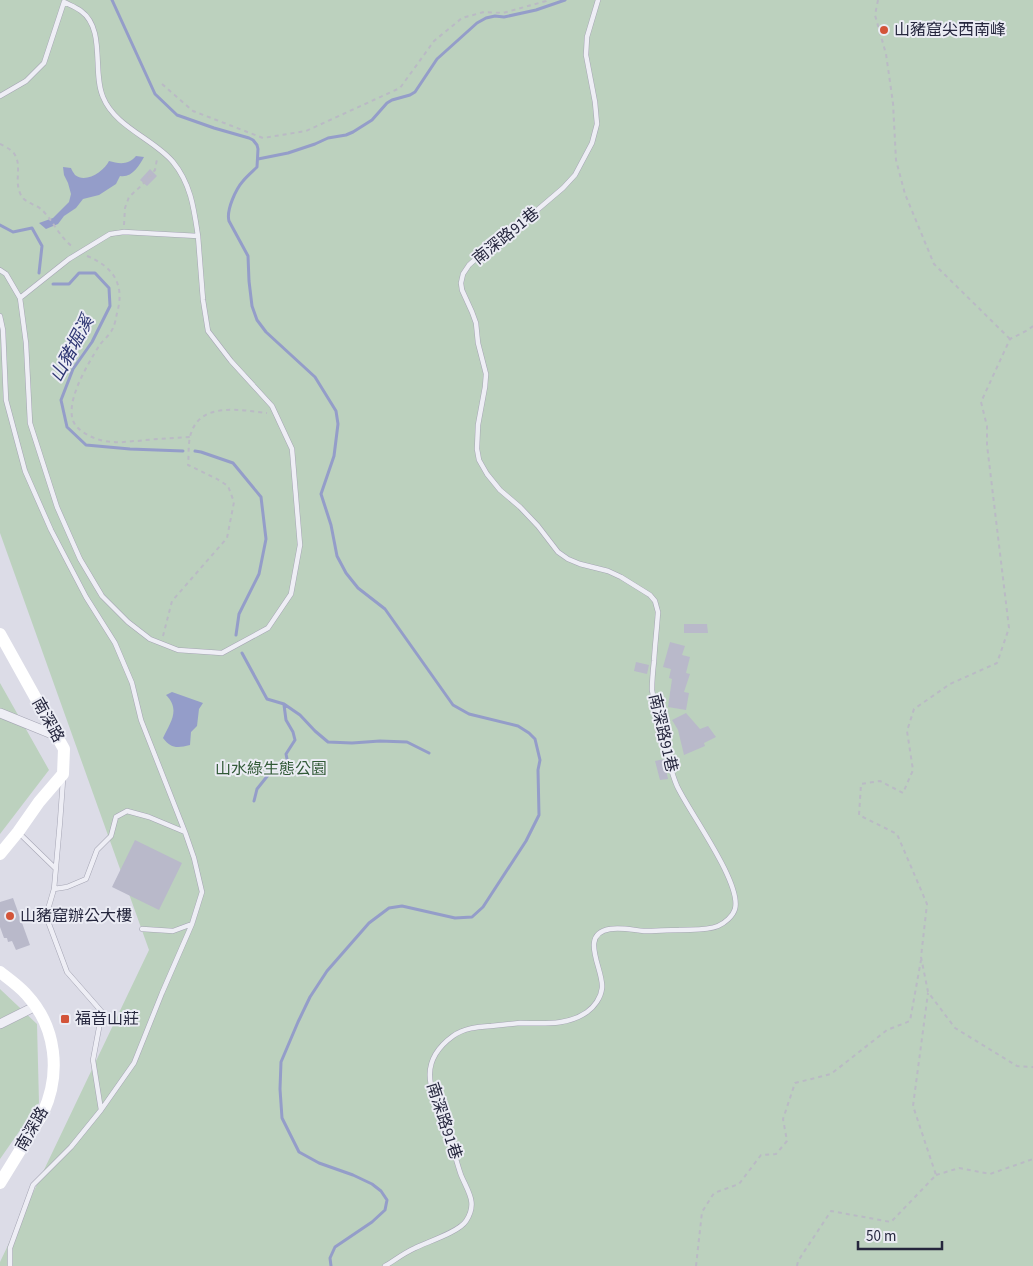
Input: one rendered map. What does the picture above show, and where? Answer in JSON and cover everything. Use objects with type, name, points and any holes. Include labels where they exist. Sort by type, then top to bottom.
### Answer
[{"type":"main road","name":"南深路","points":[[0,634],[64,749],[63,774]]},
{"type":"main road","points":[[0,854],[39,802],[63,774]]},
{"type":"main road","name":"南深路","points":[[0,972],[26,994],[36,1006],[52,1041],[54,1055],[54,1074],[48,1102],[0,1183]]},
{"type":"street","points":[[0,713],[57,736]]},
{"type":"street","points":[[0,1024],[36,1006]]},
{"type":"lane","name":"南深路91巷","points":[[385,1266],[412,1250],[465,1224],[471,1212],[472,1201],[462,1178],[429,1077],[429,1068],[434,1056],[442,1046],[454,1035],[477,1027],[518,1023],[551,1024],[568,1022],[580,1017],[592,1008],[599,998],[602,987],[594,954],[594,943],[598,934],[606,930],[614,928],[644,931],[706,929],[718,926],[728,920],[735,910],[736,900],[727,874],[698,820],[681,794],[672,771],[652,690],[658,612],[656,601],[650,595],[621,577],[608,571],[580,564],[558,552],[520,507],[500,490],[483,467],[477,449],[478,425],[486,374],[478,343],[476,323],[460,282],[469,265],[502,240],[563,188],[575,174],[592,143],[597,124],[586,55],[587,37],[598,0]]},
{"type":"lane","points":[[0,96],[26,81],[44,63],[62,1],[82,11],[94,30],[103,98],[112,111],[134,132],[154,145],[171,160],[187,185],[192,201],[198,236],[203,300],[208,331],[231,361],[272,406],[292,449],[300,545],[292,594],[268,628],[222,653],[178,650],[150,639],[128,622],[102,596],[80,559],[57,507],[30,423],[26,343],[20,298],[6,274],[0,270]]},
{"type":"lane","points":[[20,298],[69,259],[110,234],[124,232],[198,236]]},
{"type":"lane","points":[[0,316],[3,330],[6,400],[25,471],[55,539],[86,597],[115,643],[132,683],[142,720],[194,858],[202,892],[192,924],[134,1063],[101,1110],[71,1147],[33,1185],[10,1248],[10,1266]]},
{"type":"lane","points":[[63,774],[54,889],[46,916],[66,972],[102,1012],[92,1060],[101,1110]]},
{"type":"lane","points":[[54,889],[67,887],[86,879],[97,850],[111,836],[116,817],[127,810],[185,832]]},
{"type":"lane","points":[[18,832],[56,868]]},
{"type":"lane","points":[[142,929],[173,931],[192,924]]},
{"type":"path","points":[[162,84],[193,111],[263,138],[306,131],[400,88],[434,41],[462,18],[484,12],[503,13],[546,0]]},
{"type":"path","points":[[878,0],[875,15],[886,54],[893,103],[896,160],[905,194],[934,264],[1010,339]]},
{"type":"path","points":[[0,144],[12,151],[19,163],[17,179],[24,201],[42,210],[67,243],[112,272],[119,285],[119,304],[113,329],[100,345],[76,390],[70,410],[72,422],[80,431],[97,440],[114,442],[190,437]]},
{"type":"path","points":[[124,232],[125,208],[129,197],[155,170],[158,156],[161,152]]},
{"type":"path","points":[[696,1266],[702,1212],[714,1193],[739,1184],[761,1155],[776,1154],[787,1141],[783,1119],[795,1083],[831,1074],[887,1030],[910,1021],[921,957],[927,904],[897,834],[859,816],[861,784],[880,781],[902,793],[913,770],[907,730],[914,709],[950,684],[997,664],[1009,628],[987,446],[987,426],[981,402],[1010,339],[1033,326]]},
{"type":"path","points":[[161,643],[172,601],[227,538],[234,502],[228,486],[199,469],[188,465],[190,437],[196,423],[205,414],[219,410],[232,409],[275,414]]},
{"type":"path","points":[[921,957],[928,992],[913,1106],[936,1175]]},
{"type":"path","points":[[928,992],[955,1028],[1017,1066],[1033,1067]]},
{"type":"path","points":[[797,1266],[798,1261],[831,1211],[891,1222],[936,1175],[959,1168],[990,1174],[1033,1159]]},
{"type":"green space","name":"山水綠生態公園","points":[[0,0],[1033,0],[1033,1266],[0,1266],[0,1262],[149,950],[0,533]]},
{"type":"green space","points":[[0,683],[49,770],[0,834]]},
{"type":"green space","points":[[0,989],[37,1024],[39,1103],[0,1159]]},
{"type":"water","points":[[136,156],[144,157],[135,171],[128,175],[120,176],[116,184],[99,195],[83,199],[58,224],[46,229],[39,223],[53,218],[69,202],[71,194],[63,167],[71,168],[75,175],[84,178],[99,172],[109,161],[124,163]]},
{"type":"water","points":[[172,692],[203,703],[199,709],[197,726],[191,732],[190,745],[175,747],[163,738],[173,716],[173,706],[166,695]]},
{"type":"building","points":[[150,169],[157,176],[147,186],[140,180]]},
{"type":"building","points":[[684,624],[707,624],[708,633],[684,633]]},
{"type":"building","points":[[670,642],[685,646],[682,655],[690,657],[686,673],[690,674],[684,692],[689,693],[686,710],[668,707],[672,679],[669,678],[671,669],[663,667]]},
{"type":"building","points":[[636,662],[649,665],[647,674],[634,671]]},
{"type":"building","points":[[686,713],[700,729],[708,726],[716,737],[704,743],[705,746],[684,755],[678,730],[672,720]]},
{"type":"building","points":[[664,759],[668,779],[660,780],[655,761]]},
{"type":"building","points":[[135,840],[182,863],[159,910],[112,887]]},
{"type":"building","name":"山豬窟辦公大樓","points":[[13,898],[30,945],[16,950],[12,941],[8,942],[7,938],[4,938],[0,927],[0,902]]},
{"type":"waterway","points":[[112,0],[155,94],[177,115],[249,138],[257,145],[257,167],[237,189],[230,206],[229,221],[248,256],[252,306],[257,320],[266,332],[315,377],[336,411],[338,424],[334,456],[321,494],[331,525],[337,556],[346,573],[358,588],[385,609],[453,705],[469,714],[518,726],[535,739],[540,760],[538,770],[539,815],[526,841],[483,907],[472,917],[455,918],[402,906],[389,908],[369,923],[327,971],[310,997],[281,1062],[282,1118],[299,1152],[319,1163],[372,1184],[381,1191],[387,1200],[385,1210],[372,1222],[335,1247],[330,1258],[331,1266]]},
{"type":"waterway","points":[[258,159],[288,153],[328,138],[353,132],[372,120],[387,103],[415,92],[437,59],[477,23],[486,18],[504,17],[536,10],[565,0]]},
{"type":"waterway","name":"山豬堀溪","points":[[0,225],[13,232],[32,228],[42,246],[39,273]]},
{"type":"waterway","name":"山豬堀溪","points":[[53,284],[69,284],[79,273],[95,273],[109,288],[110,306],[92,342],[73,369],[61,400],[67,427],[86,445],[183,451]]},
{"type":"waterway","name":"山豬堀溪","points":[[195,451],[233,463],[261,497],[266,539],[259,574],[239,614],[236,635]]},
{"type":"waterway","name":"山豬堀溪","points":[[242,653],[267,699],[284,704],[300,715],[328,742],[407,742],[429,753]]},
{"type":"waterway","points":[[254,801],[257,789],[273,769],[288,764],[286,754],[295,740],[286,720],[284,705]]},
{"type":"place","name":"山豬窟尖西南峰","points":[[884,30]]},
{"type":"place","name":"山豬窟辦公大樓","points":[[10,916]]},
{"type":"place","name":"福音山莊","points":[[65,1019]]}]
